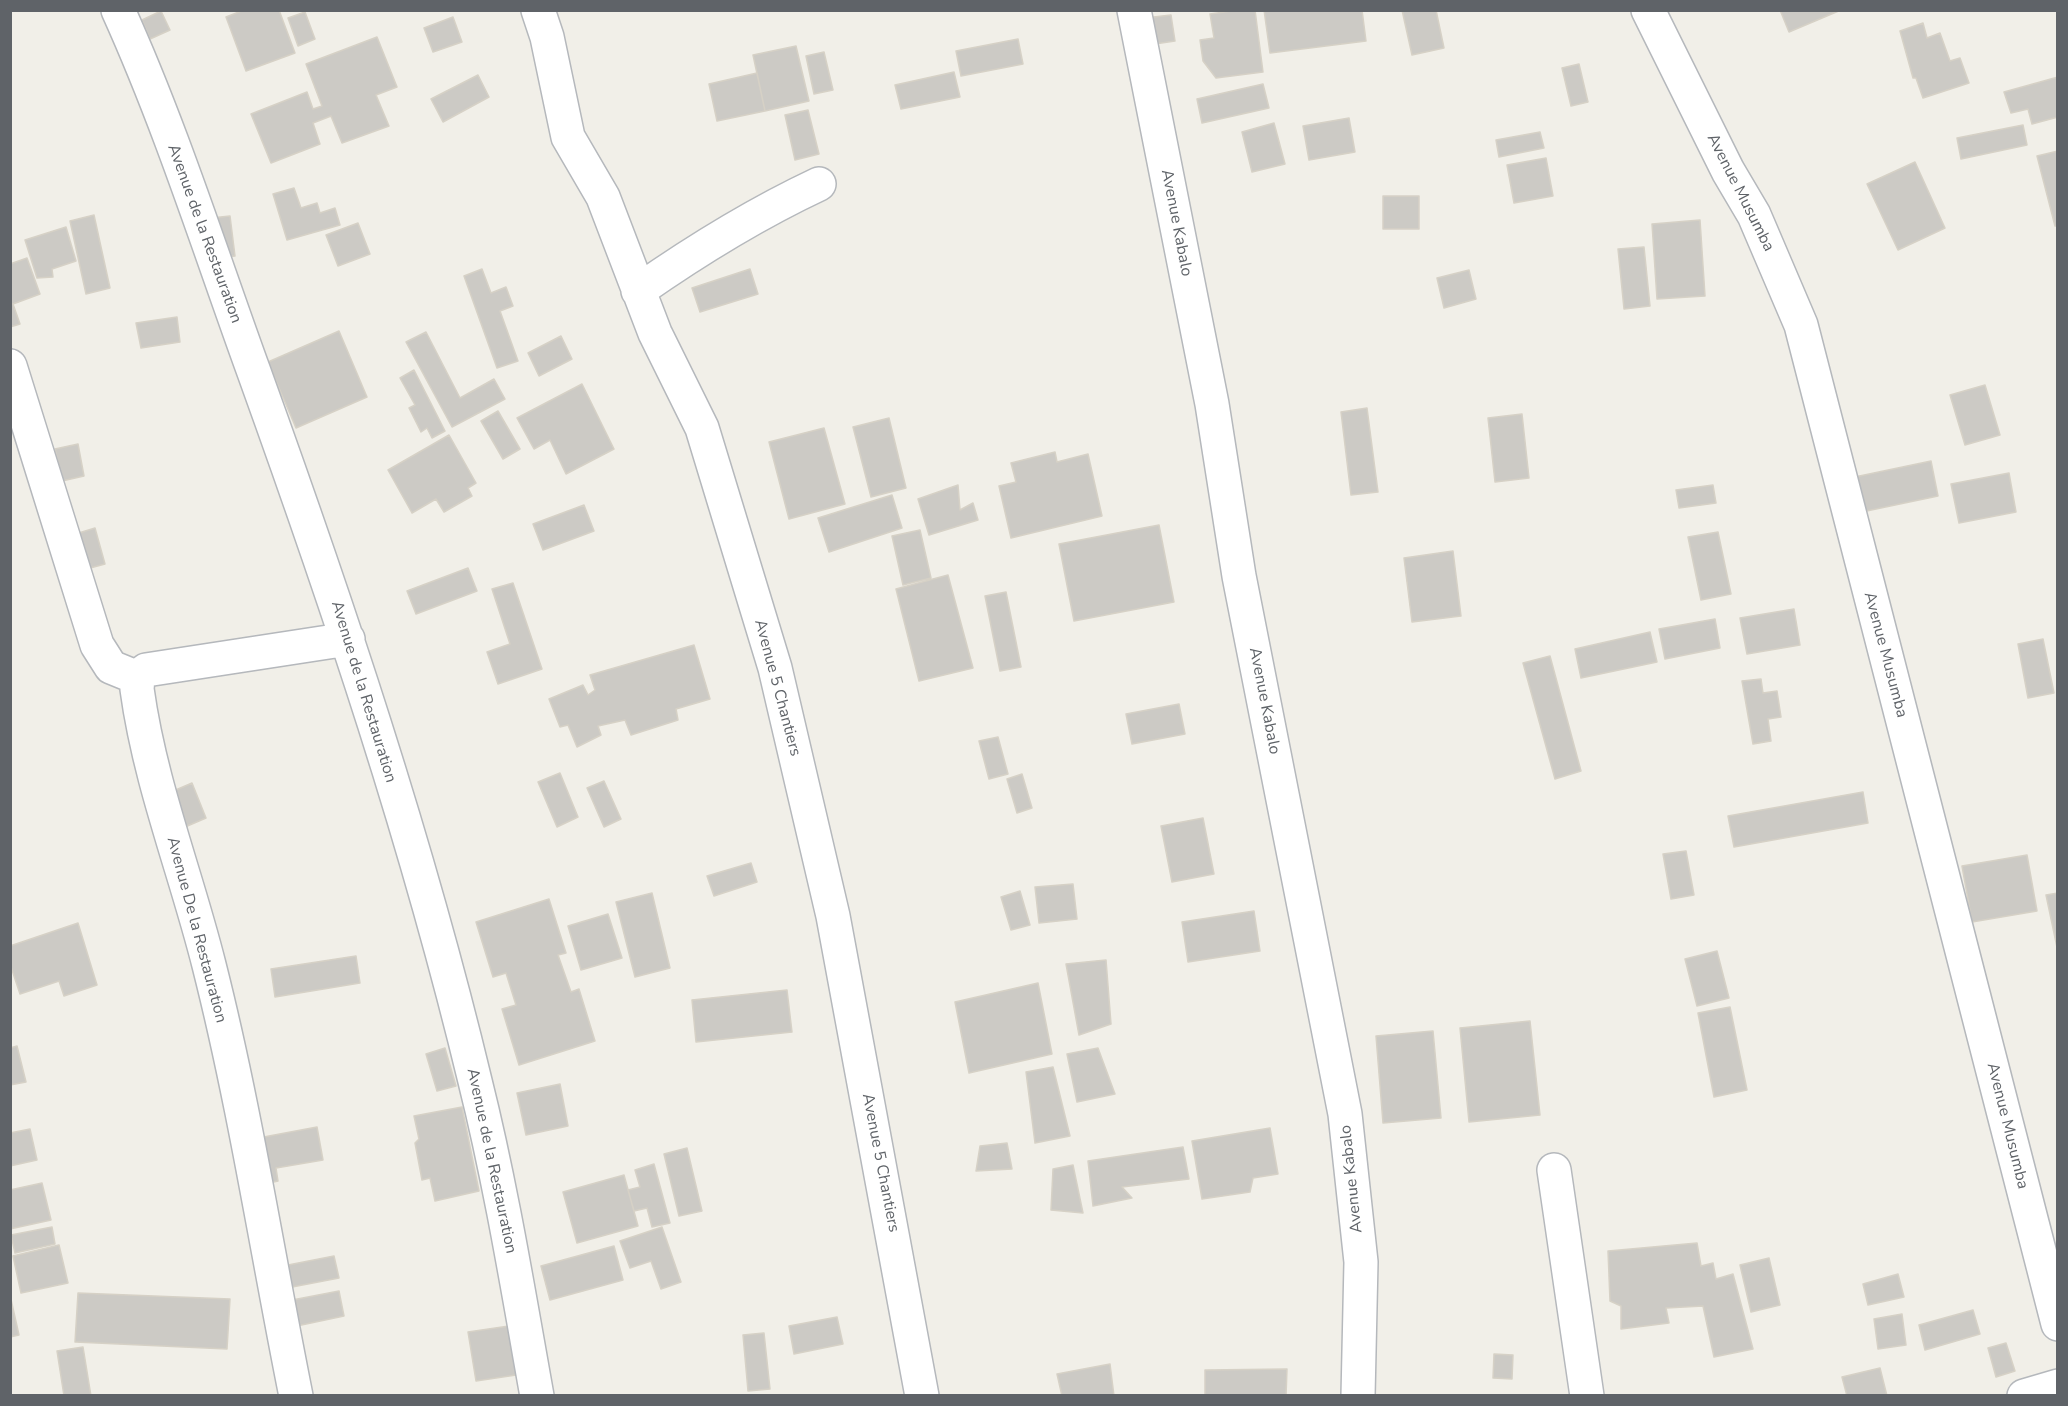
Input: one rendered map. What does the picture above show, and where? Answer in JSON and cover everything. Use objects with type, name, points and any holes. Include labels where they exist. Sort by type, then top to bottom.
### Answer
[{"type":"street","name":"Avenue de la Restauration","points":[[118,10],[175,154],[348,639],[412,849],[475,1081],[503,1207],[537,1395]]},
{"type":"street","name":"Avenue 5 Chantiers","points":[[538,10],[547,37],[568,137],[603,197],[638,291],[702,429],[775,668],[834,916],[922,1395]]},
{"type":"street","name":"Avenue Kabalo","points":[[1134,10],[1212,404],[1239,576],[1345,1114],[1360,1262],[1358,1395]]},
{"type":"street","name":"Avenue Musumba","points":[[1648,10],[1728,171],[1754,215],[1801,325],[2058,1324]]},
{"type":"street","points":[[638,291],[695,251],[757,213],[819,184]]},
{"type":"street","points":[[10,366],[97,645],[111,667],[138,678]]},
{"type":"street","name":"Avenue De la Restauration","points":[[296,1395],[232,1066],[209,964],[158,793],[139,700],[138,678],[141,672],[161,666],[348,639]]},
{"type":"street","points":[[1554,1170],[1587,1395]]},
{"type":"street","points":[[2024,1395],[2058,1386]]},
{"type":"building","points":[[244,10],[279,10],[295,53],[246,71],[226,17]]},
{"type":"building","points":[[1255,10],[1263,72],[1216,78],[1203,61],[1200,40],[1214,38],[1210,14]]},
{"type":"building","points":[[1264,10],[1362,10],[1366,41],[1270,53]]},
{"type":"building","points":[[1402,10],[1436,10],[1444,48],[1412,55]]},
{"type":"building","points":[[1780,10],[1841,10],[1789,32]]},
{"type":"building","points":[[161,11],[170,30],[150,39],[142,20]]},
{"type":"building","points":[[305,12],[315,39],[298,46],[288,18]]},
{"type":"building","points":[[1171,15],[1175,41],[1148,45],[1145,18]]},
{"type":"building","points":[[453,17],[462,42],[433,52],[424,28]]},
{"type":"building","points":[[1923,23],[1927,38],[1940,33],[1950,61],[1960,58],[1969,83],[1923,98],[1916,78],[1913,78],[1900,31]]},
{"type":"building","points":[[377,37],[397,87],[376,95],[389,126],[342,143],[331,116],[313,123],[320,144],[271,163],[251,114],[307,92],[313,109],[322,106],[306,64]]},
{"type":"building","points":[[1018,39],[1023,64],[961,76],[956,51]]},
{"type":"building","points":[[796,46],[809,101],[765,111],[753,55]]},
{"type":"building","points":[[824,52],[833,90],[814,94],[806,56]]},
{"type":"building","points":[[1579,64],[1588,102],[1571,106],[1562,68]]},
{"type":"building","points":[[954,72],[960,97],[901,109],[895,85]]},
{"type":"building","points":[[757,73],[765,111],[717,121],[709,84]]},
{"type":"building","points":[[478,75],[489,97],[443,122],[431,99]]},
{"type":"building","points":[[2058,77],[2058,117],[2032,124],[2028,109],[2011,113],[2004,92]]},
{"type":"building","points":[[1263,84],[1269,108],[1202,123],[1197,99]]},
{"type":"building","points":[[808,110],[819,154],[795,160],[785,115]]},
{"type":"building","points":[[1349,118],[1355,152],[1309,160],[1303,126]]},
{"type":"building","points":[[1274,123],[1285,164],[1252,172],[1242,132]]},
{"type":"building","points":[[2023,125],[2027,145],[1961,159],[1957,138]]},
{"type":"building","points":[[1540,132],[1544,148],[1499,157],[1496,140]]},
{"type":"building","points":[[2058,151],[2058,226],[2055,226],[2037,156]]},
{"type":"building","points":[[1546,158],[1553,196],[1514,203],[1507,165]]},
{"type":"building","points":[[1915,162],[1945,228],[1898,250],[1867,184]]},
{"type":"building","points":[[294,188],[301,208],[317,203],[320,213],[335,208],[340,225],[287,240],[273,194]]},
{"type":"building","points":[[1383,196],[1419,196],[1419,229],[1383,229]]},
{"type":"building","points":[[94,215],[110,288],[86,294],[70,221]]},
{"type":"building","points":[[230,216],[235,256],[216,258],[211,218]]},
{"type":"building","points":[[1700,220],[1705,296],[1657,299],[1652,224]]},
{"type":"building","points":[[358,223],[370,254],[338,266],[326,235]]},
{"type":"building","points":[[66,227],[76,261],[52,269],[53,277],[37,278],[25,240]]},
{"type":"building","points":[[1644,247],[1650,306],[1624,309],[1618,249]]},
{"type":"building","points":[[27,258],[40,294],[13,304],[20,324],[10,327],[10,264]]},
{"type":"building","points":[[482,269],[491,293],[506,287],[513,306],[500,311],[518,361],[497,368],[464,276]]},
{"type":"building","points":[[750,269],[758,294],[700,312],[692,288]]},
{"type":"building","points":[[1469,270],[1476,299],[1444,308],[1437,278]]},
{"type":"building","points":[[177,317],[180,342],[141,348],[136,323]]},
{"type":"building","points":[[339,331],[367,397],[296,428],[268,362]]},
{"type":"building","points":[[426,332],[460,398],[494,379],[505,399],[452,427],[406,342]]},
{"type":"building","points":[[561,336],[572,359],[539,376],[528,353]]},
{"type":"building","points":[[414,370],[445,431],[432,438],[427,428],[421,432],[409,408],[415,405],[400,378]]},
{"type":"building","points":[[582,384],[614,449],[566,474],[550,440],[534,449],[517,418]]},
{"type":"building","points":[[1985,385],[2000,435],[1965,445],[1950,395]]},
{"type":"building","points":[[1367,408],[1378,492],[1351,495],[1341,412]]},
{"type":"building","points":[[498,411],[520,449],[503,459],[481,421]]},
{"type":"building","points":[[1522,414],[1529,478],[1495,482],[1488,418]]},
{"type":"building","points":[[889,418],[906,488],[871,497],[853,427]]},
{"type":"building","points":[[824,428],[845,504],[789,519],[769,442]]},
{"type":"building","points":[[449,435],[476,483],[468,488],[472,496],[444,512],[436,499],[412,513],[388,470]]},
{"type":"building","points":[[78,444],[84,476],[62,481],[55,449]]},
{"type":"building","points":[[1055,452],[1057,462],[1088,454],[1102,516],[1011,538],[999,486],[1016,482],[1011,463]]},
{"type":"building","points":[[1931,461],[1938,496],[1857,513],[1850,478]]},
{"type":"building","points":[[2009,473],[2016,512],[1959,523],[1951,484]]},
{"type":"building","points":[[958,485],[960,510],[973,503],[978,520],[929,535],[918,499]]},
{"type":"building","points":[[1713,485],[1716,503],[1679,508],[1676,490]]},
{"type":"building","points":[[892,495],[902,528],[829,552],[818,518]]},
{"type":"building","points":[[584,505],[594,531],[543,550],[533,524]]},
{"type":"building","points":[[1159,525],[1174,602],[1074,621],[1059,544]]},
{"type":"building","points":[[95,528],[105,564],[79,571],[69,536]]},
{"type":"building","points":[[920,530],[931,578],[903,585],[892,536]]},
{"type":"building","points":[[1718,532],[1731,594],[1701,600],[1688,537]]},
{"type":"building","points":[[1453,551],[1461,616],[1412,622],[1404,558]]},
{"type":"building","points":[[468,568],[477,591],[416,614],[407,591]]},
{"type":"building","points":[[948,575],[973,668],[919,681],[896,589]]},
{"type":"building","points":[[513,583],[542,669],[498,684],[487,652],[510,644],[492,589]]},
{"type":"building","points":[[1006,592],[1021,667],[1000,671],[985,596]]},
{"type":"building","points":[[1794,609],[1800,645],[1747,654],[1740,618]]},
{"type":"building","points":[[1715,619],[1720,648],[1665,659],[1659,629]]},
{"type":"building","points":[[1650,632],[1657,662],[1581,678],[1575,649]]},
{"type":"building","points":[[2043,639],[2054,693],[2028,698],[2018,644]]},
{"type":"building","points":[[694,645],[710,699],[676,709],[678,720],[631,735],[625,720],[598,726],[601,735],[577,747],[568,725],[560,727],[549,699],[583,685],[588,695],[595,690],[590,675]]},
{"type":"building","points":[[1550,656],[1581,771],[1555,779],[1523,663]]},
{"type":"building","points":[[1761,679],[1763,693],[1777,691],[1781,717],[1768,719],[1771,741],[1753,744],[1742,681]]},
{"type":"building","points":[[1179,704],[1185,734],[1132,744],[1126,714]]},
{"type":"building","points":[[998,737],[1008,774],[989,779],[979,741]]},
{"type":"building","points":[[560,773],[578,817],[557,827],[538,782]]},
{"type":"building","points":[[1022,774],[1032,808],[1017,813],[1007,779]]},
{"type":"building","points":[[604,781],[621,819],[604,827],[587,788]]},
{"type":"building","points":[[192,783],[206,818],[185,827],[171,792]]},
{"type":"building","points":[[1863,792],[1868,823],[1734,847],[1728,816]]},
{"type":"building","points":[[1203,818],[1214,874],[1172,882],[1161,826]]},
{"type":"building","points":[[1686,851],[1694,895],[1671,899],[1663,854]]},
{"type":"building","points":[[2027,855],[2037,911],[1972,922],[1962,866]]},
{"type":"building","points":[[751,863],[757,882],[714,896],[707,876]]},
{"type":"building","points":[[1073,884],[1077,919],[1039,923],[1035,887]]},
{"type":"building","points":[[1020,891],[1030,925],[1011,930],[1001,897]]},
{"type":"building","points":[[652,893],[670,968],[635,977],[616,902]]},
{"type":"building","points":[[2058,893],[2058,952],[2046,895]]},
{"type":"building","points":[[549,899],[566,953],[558,955],[571,992],[579,989],[595,1041],[519,1065],[502,1009],[516,1005],[506,973],[493,977],[476,922]]},
{"type":"building","points":[[1254,911],[1260,951],[1188,962],[1182,922]]},
{"type":"building","points":[[608,914],[622,958],[581,970],[568,926]]},
{"type":"building","points":[[78,923],[97,985],[64,996],[59,981],[20,994],[10,964],[10,946]]},
{"type":"building","points":[[1717,951],[1729,998],[1697,1006],[1685,959]]},
{"type":"building","points":[[356,956],[360,983],[275,997],[271,969]]},
{"type":"building","points":[[1106,960],[1111,1024],[1079,1035],[1066,964]]},
{"type":"building","points":[[1038,983],[1052,1054],[969,1073],[955,1002]]},
{"type":"building","points":[[787,990],[792,1032],[696,1042],[692,1000]]},
{"type":"building","points":[[1730,1007],[1747,1090],[1714,1097],[1698,1013]]},
{"type":"building","points":[[1530,1021],[1540,1115],[1469,1122],[1460,1028]]},
{"type":"building","points":[[1433,1031],[1441,1118],[1383,1123],[1376,1036]]},
{"type":"building","points":[[17,1046],[26,1082],[10,1085],[10,1048]]},
{"type":"building","points":[[445,1048],[456,1086],[437,1091],[426,1054]]},
{"type":"building","points":[[1098,1048],[1115,1094],[1077,1102],[1067,1054]]},
{"type":"building","points":[[1053,1067],[1070,1136],[1035,1143],[1026,1072]]},
{"type":"building","points":[[560,1084],[568,1126],[526,1135],[517,1093]]},
{"type":"building","points":[[462,1107],[479,1191],[435,1201],[430,1178],[422,1180],[415,1143],[419,1139],[414,1116]]},
{"type":"building","points":[[317,1127],[323,1160],[276,1168],[278,1181],[261,1185],[253,1139]]},
{"type":"building","points":[[1270,1128],[1278,1174],[1253,1178],[1250,1192],[1202,1199],[1192,1141]]},
{"type":"building","points":[[30,1129],[37,1160],[10,1166],[10,1133]]},
{"type":"building","points":[[1007,1143],[1012,1169],[976,1171],[980,1146]]},
{"type":"building","points":[[1183,1147],[1189,1179],[1122,1187],[1132,1198],[1093,1206],[1088,1161]]},
{"type":"building","points":[[687,1148],[702,1211],[679,1216],[664,1154]]},
{"type":"building","points":[[654,1164],[670,1223],[652,1227],[647,1208],[634,1211],[628,1190],[640,1187],[635,1170]]},
{"type":"building","points":[[1073,1165],[1083,1213],[1051,1210],[1053,1169]]},
{"type":"building","points":[[624,1175],[638,1226],[577,1243],[563,1192]]},
{"type":"building","points":[[42,1183],[51,1220],[10,1229],[10,1190]]},
{"type":"building","points":[[52,1227],[55,1244],[15,1253],[11,1235]]},
{"type":"building","points":[[662,1227],[681,1282],[661,1289],[651,1261],[630,1268],[620,1241]]},
{"type":"building","points":[[1697,1243],[1701,1266],[1713,1263],[1716,1279],[1733,1274],[1753,1349],[1714,1357],[1703,1306],[1666,1308],[1669,1323],[1621,1329],[1621,1306],[1610,1301],[1608,1251]]},
{"type":"building","points":[[59,1245],[68,1283],[21,1293],[13,1256]]},
{"type":"building","points":[[614,1246],[623,1280],[550,1300],[541,1266]]},
{"type":"building","points":[[334,1256],[339,1278],[287,1288],[283,1266]]},
{"type":"building","points":[[1769,1258],[1780,1305],[1751,1312],[1740,1265]]},
{"type":"building","points":[[1898,1274],[1904,1297],[1868,1305],[1863,1284]]},
{"type":"building","points":[[339,1291],[344,1316],[292,1327],[287,1301]]},
{"type":"building","points":[[78,1293],[230,1299],[227,1349],[75,1342]]},
{"type":"building","points":[[10,1295],[19,1335],[10,1337]]},
{"type":"building","points":[[1973,1310],[1980,1334],[1925,1350],[1919,1325]]},
{"type":"building","points":[[1902,1314],[1906,1345],[1878,1349],[1874,1319]]},
{"type":"building","points":[[837,1317],[843,1344],[794,1354],[789,1326]]},
{"type":"building","points":[[509,1326],[516,1375],[476,1381],[468,1332]]},
{"type":"building","points":[[764,1333],[770,1389],[748,1391],[743,1335]]},
{"type":"building","points":[[2006,1343],[2015,1371],[1996,1377],[1988,1348]]},
{"type":"building","points":[[83,1347],[91,1396],[64,1396],[57,1351]]},
{"type":"building","points":[[1494,1354],[1513,1355],[1512,1379],[1493,1378]]},
{"type":"building","points":[[1110,1364],[1114,1396],[1062,1396],[1057,1374]]},
{"type":"building","points":[[1880,1368],[1887,1396],[1847,1396],[1842,1377]]},
{"type":"building","points":[[1287,1369],[1286,1396],[1205,1396],[1205,1370]]}]
